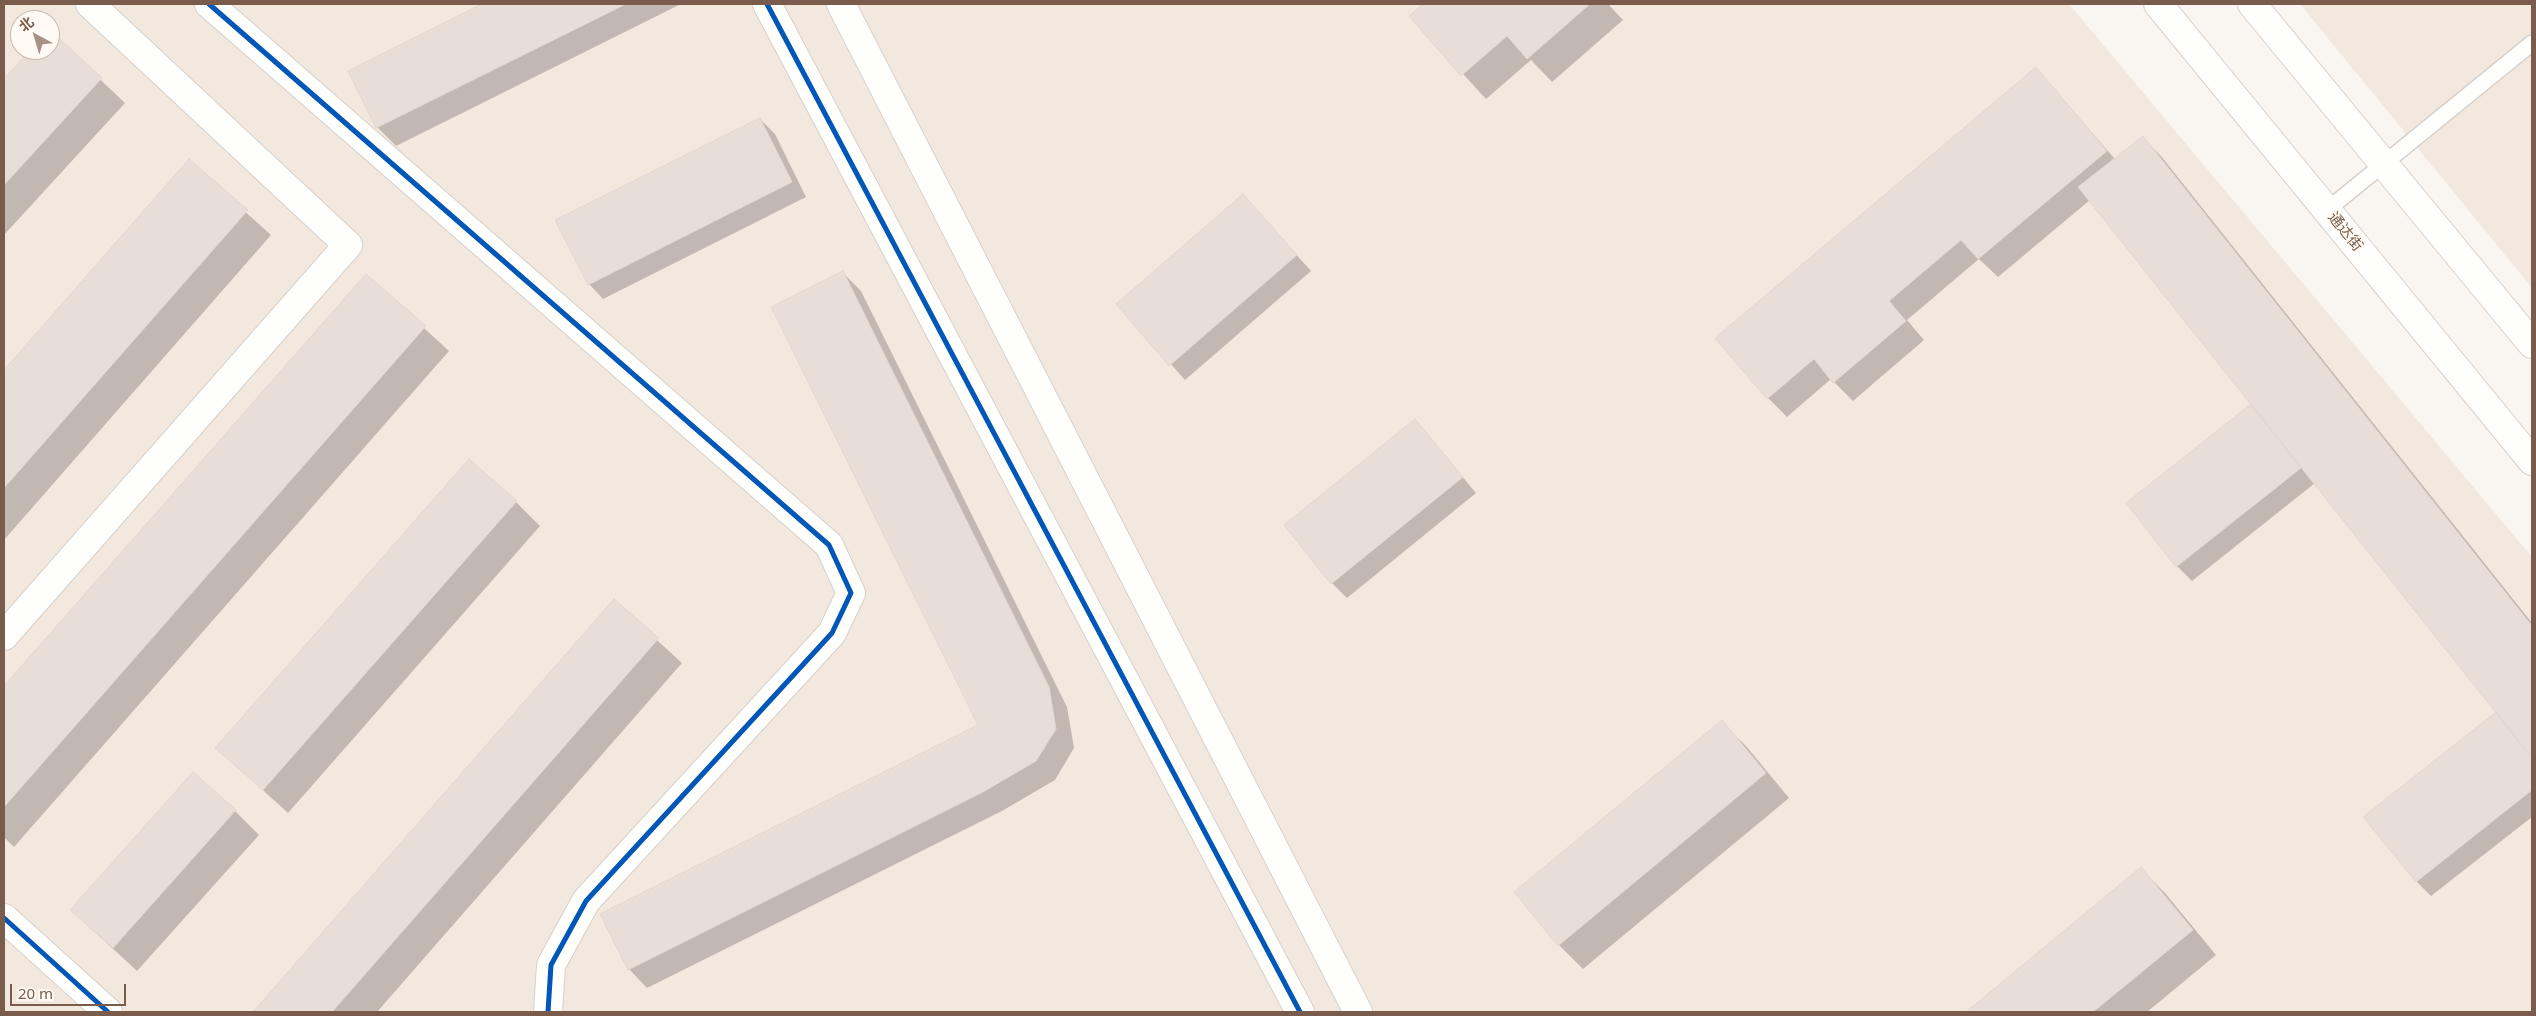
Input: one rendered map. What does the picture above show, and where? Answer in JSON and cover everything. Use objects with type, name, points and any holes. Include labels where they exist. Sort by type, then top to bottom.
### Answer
[{"type":"street","points":[[4,636],[348,245],[90,4]]},
{"type":"street","points":[[209,4],[830,546],[851,593],[832,633],[586,901],[551,966],[548,1012]]},
{"type":"street","points":[[767,4],[1300,1012]]},
{"type":"street","points":[[841,4],[1358,1012]]},
{"type":"street","name":"通达街","points":[[2158,4],[2532,461]]},
{"type":"street","points":[[2252,4],[2532,344]]},
{"type":"street","points":[[4,918],[108,1012]]},
{"type":"lane","points":[[2327,210],[2532,43]]},
{"type":"shaded area","points":[[4,4],[2069,4],[2532,557],[2532,1012],[4,1012]]},
{"type":"shaded area","points":[[2300,4],[2532,4],[2532,288]]},
{"type":"building","points":[[482,4],[626,4],[376,128],[348,71]]},
{"type":"building","points":[[1423,4],[1590,4],[1527,59],[1507,36],[1461,76],[1409,16]]},
{"type":"building","points":[[60,39],[102,78],[4,185],[4,79],[21,60],[60,60]]},
{"type":"building","points":[[2036,67],[2107,151],[1978,259],[1961,240],[1889,301],[1906,321],[1833,383],[1814,359],[1767,399],[1715,338]]},
{"type":"building","points":[[760,118],[792,182],[588,285],[555,220]]},
{"type":"building","points":[[2143,136],[2532,626],[2532,758],[2078,187]]},
{"type":"building","points":[[189,159],[248,210],[4,488],[4,370]]},
{"type":"building","points":[[1243,194],[1297,255],[1169,366],[1116,304]]},
{"type":"building","points":[[843,271],[1049,687],[1056,729],[1036,761],[983,792],[628,970],[600,914],[978,725],[771,307]]},
{"type":"building","points":[[366,274],[426,326],[4,807],[4,686]]},
{"type":"building","points":[[2251,404],[2301,468],[2176,567],[2126,503]]},
{"type":"building","points":[[1415,419],[1463,477],[1331,584],[1284,525]]},
{"type":"building","points":[[469,459],[517,501],[263,790],[215,748]]},
{"type":"building","points":[[614,599],[659,638],[332,1012],[253,1012]]},
{"type":"building","points":[[2496,712],[2532,758],[2532,790],[2416,882],[2363,817]]},
{"type":"building","points":[[1722,720],[1766,773],[1558,946],[1514,892]]},
{"type":"building","points":[[193,772],[236,810],[113,948],[70,910]]},
{"type":"building","points":[[2141,867],[2193,930],[2093,1012],[1966,1012]]},
{"type":"cycle path","points":[[209,4],[829,545],[851,593],[832,633],[586,901],[551,965],[548,1012]]},
{"type":"cycle path","points":[[767,4],[1300,1012]]},
{"type":"cycle path","points":[[4,918],[108,1012]]}]
